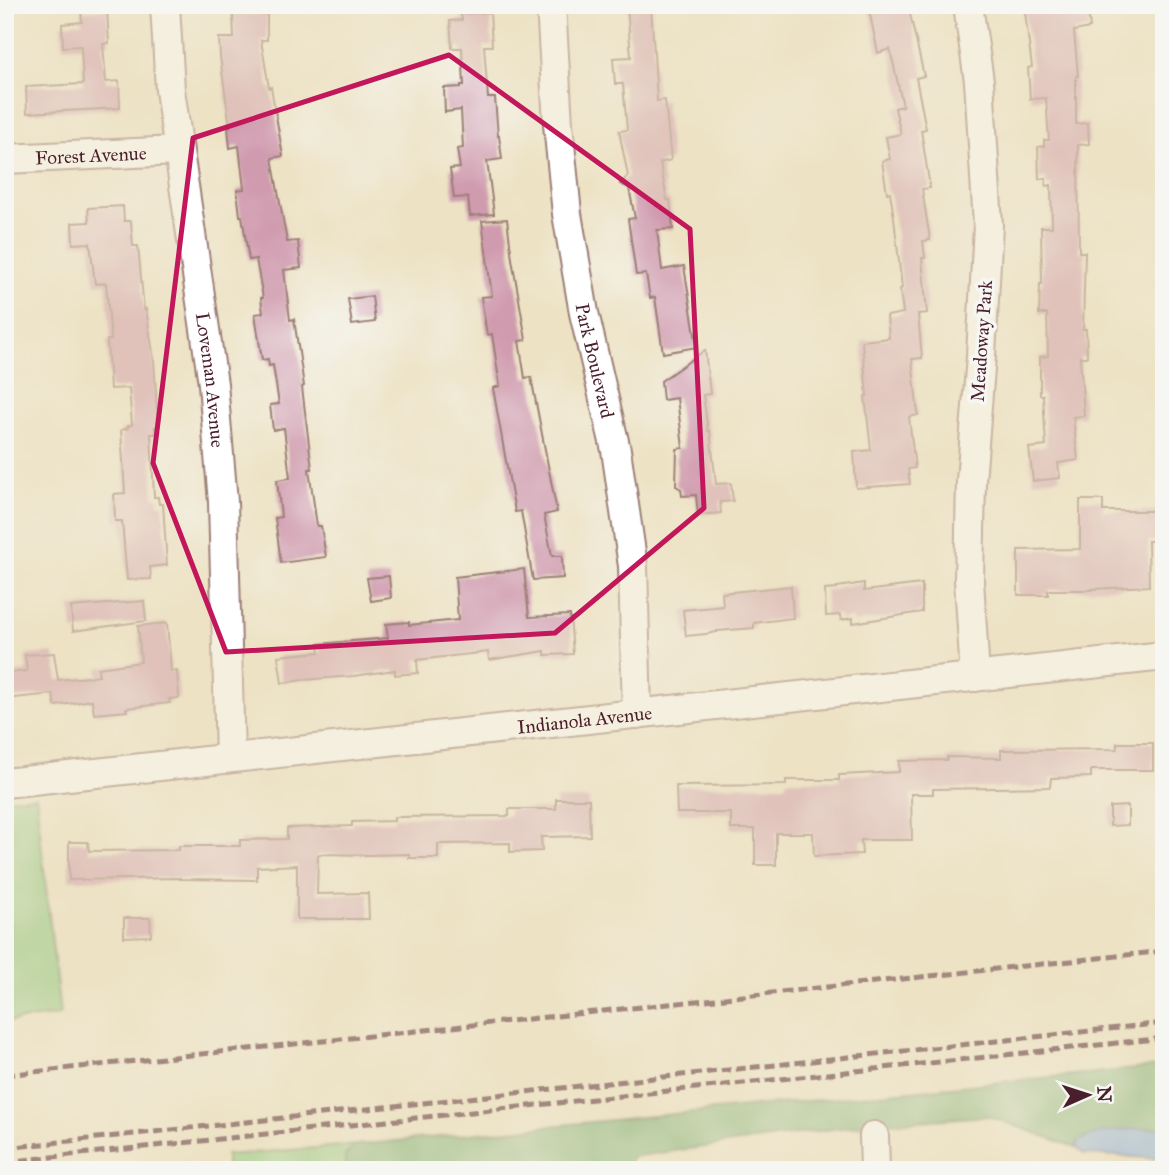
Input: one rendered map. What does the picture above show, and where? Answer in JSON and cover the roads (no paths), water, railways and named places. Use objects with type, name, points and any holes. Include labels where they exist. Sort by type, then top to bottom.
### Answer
[{"type":"street","name":"Loveman Avenue","points":[[165,5],[170,90],[213,384],[222,489],[230,757]]},
{"type":"street","name":"Park Boulevard","points":[[551,5],[567,215],[583,313],[616,450],[633,566],[637,715]]},
{"type":"street","name":"Meadoway Park","points":[[968,5],[979,81],[988,225],[971,481],[969,580],[975,677]]},
{"type":"street","name":"Forest Avenue","points":[[5,159],[178,151]]},
{"type":"street","name":"Indianola Avenue","points":[[5,783],[1164,656]]},
{"type":"street","points":[[874,1136],[875,1170]]},
{"type":"water","points":[[1164,1128],[1164,1159],[1084,1154],[1077,1148],[1077,1142],[1097,1134]]},
{"type":"railway","points":[[5,1075],[1164,951]]},
{"type":"railway","points":[[5,1148],[1164,1023]]},
{"type":"railway","points":[[5,1162],[1164,1038]]}]
